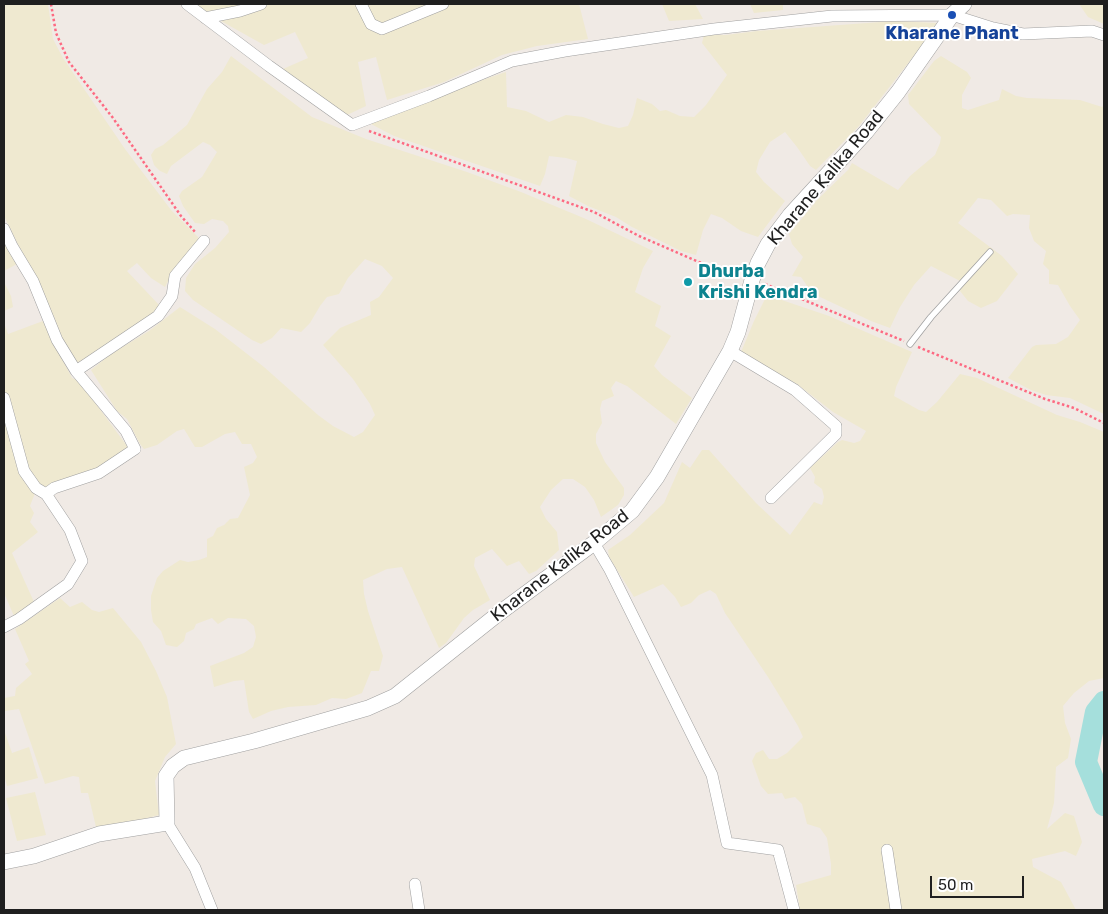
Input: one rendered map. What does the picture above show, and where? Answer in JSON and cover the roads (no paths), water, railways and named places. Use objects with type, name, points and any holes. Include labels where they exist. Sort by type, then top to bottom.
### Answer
[{"type":"street","points":[[187,4],[352,125],[429,96],[512,61],[714,29],[832,16],[952,15],[992,28],[1023,34],[1092,31],[1104,35]]},
{"type":"street","points":[[205,18],[240,11],[260,4]]},
{"type":"street","points":[[361,4],[371,24],[382,29],[443,4]]},
{"type":"street","name":"Kharane Kalika Road","points":[[167,823],[166,776],[178,762],[184,758],[263,738],[382,703],[408,688],[498,614],[594,544],[632,511],[645,495],[730,351],[738,332],[758,263],[777,231],[866,132],[952,15],[964,4]]},
{"type":"street","points":[[4,229],[33,281],[57,340],[76,371],[126,432],[135,449],[99,473],[54,488],[46,494]]},
{"type":"street","points":[[76,371],[158,316],[172,296],[175,276],[204,241]]},
{"type":"street","points":[[730,351],[796,390],[836,426],[836,434],[771,498]]},
{"type":"street","points":[[4,398],[24,471],[36,488],[46,494],[70,530],[82,561],[68,584],[19,619],[4,627]]},
{"type":"street","points":[[594,544],[614,578],[712,775],[726,843],[778,850],[794,910]]},
{"type":"street","points":[[4,862],[34,856],[98,834],[167,823],[195,868],[212,910]]},
{"type":"street","points":[[886,850],[896,910]]},
{"type":"street","points":[[415,884],[419,910]]},
{"type":"lane","points":[[910,344],[931,316],[990,252]]},
{"type":"waterway","points":[[1104,702],[1096,712],[1086,762],[1104,805]]},
{"type":"place","name":"Kharane Phant","points":[[952,15]]},
{"type":"place","name":"Dhurba Krishi Kendra","points":[[688,282]]}]
